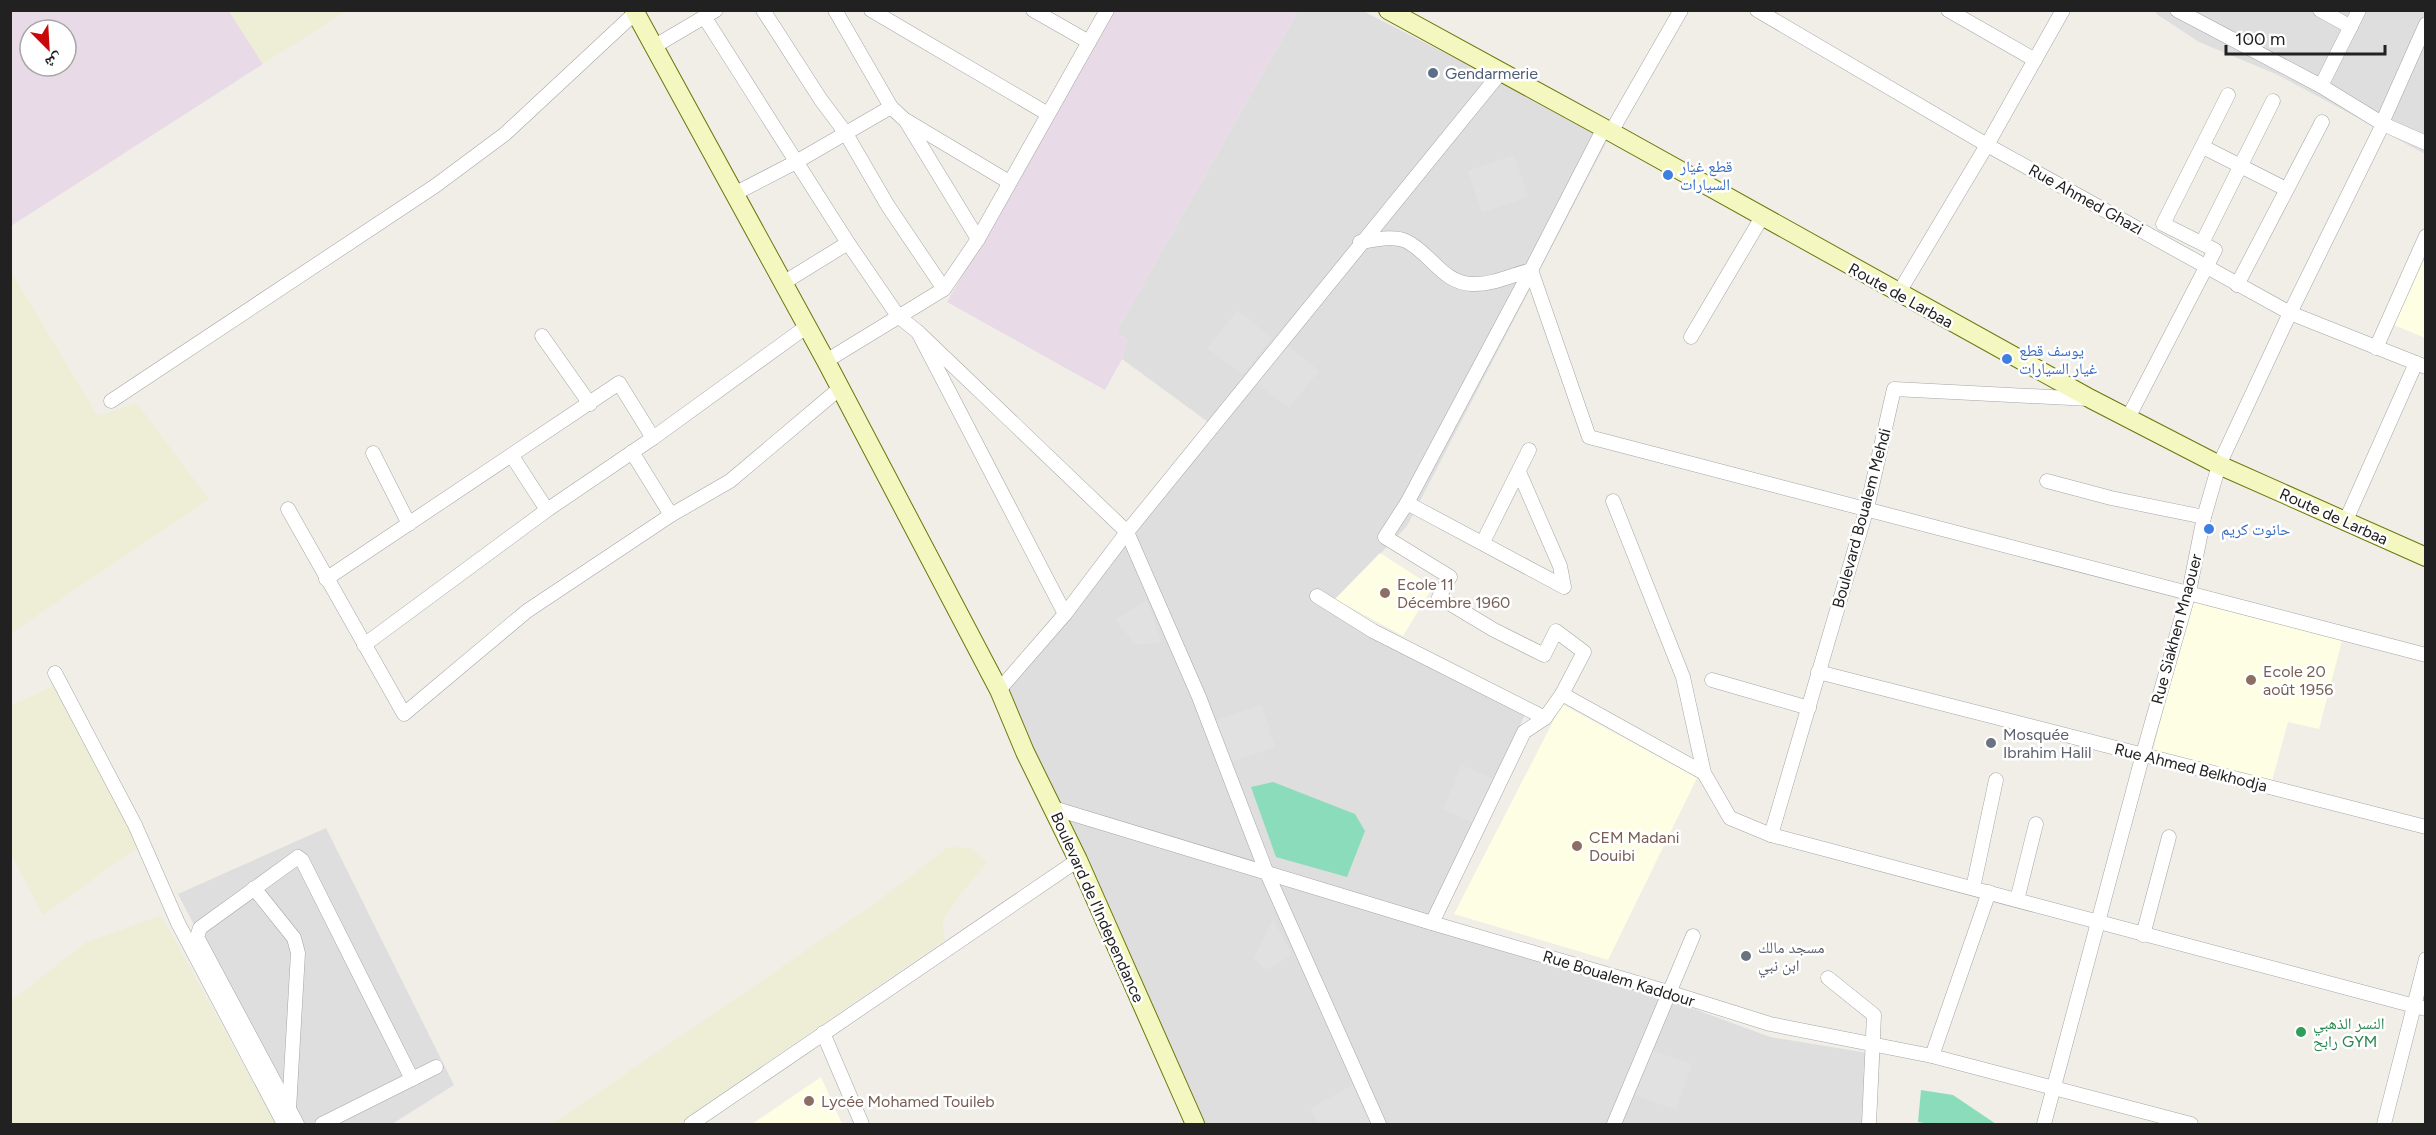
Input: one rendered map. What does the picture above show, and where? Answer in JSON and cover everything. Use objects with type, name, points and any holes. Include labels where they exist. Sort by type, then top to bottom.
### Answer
[{"type":"street","points":[[763,10],[821,100],[845,132],[888,206],[945,289]]},
{"type":"street","points":[[835,10],[891,107],[906,121],[1009,182]]},
{"type":"street","points":[[871,10],[1048,114]]},
{"type":"street","points":[[1034,10],[1089,42]]},
{"type":"street","points":[[826,361],[945,289],[978,239],[1107,10]]},
{"type":"street","name":"Route de Larbaa","points":[[1388,10],[2091,399],[2219,465],[2426,557]]},
{"type":"street","points":[[1432,923],[1524,732],[1545,718],[1562,694],[1584,652],[1556,632],[1544,655],[1494,630],[1439,597],[1450,577],[1385,537],[1407,503],[1607,130],[1681,10]]},
{"type":"street","name":"Rue Ahmed Ghazi","points":[[1757,10],[1988,145],[2207,266],[2237,285],[2290,313],[2421,365]]},
{"type":"street","points":[[1948,10],[2035,60]]},
{"type":"street","points":[[1898,294],[1988,145],[2063,10]]},
{"type":"street","points":[[2177,10],[2321,86],[2384,124],[2426,143]]},
{"type":"street","points":[[2320,10],[2351,27]]},
{"type":"street","points":[[2321,86],[2359,10]]},
{"type":"street","points":[[111,400],[435,186],[505,134],[634,12]]},
{"type":"street","name":"Boulevard de l'Independance","points":[[634,12],[655,46],[826,361],[999,690],[1025,752],[1078,860],[1195,1125]]},
{"type":"street","points":[[655,46],[711,14],[796,162],[898,316],[918,332],[1126,532],[1199,697],[1266,871],[1379,1125]]},
{"type":"street","points":[[2384,124],[2426,24]]},
{"type":"street","points":[[2384,124],[2426,46]]},
{"type":"street","points":[[999,690],[1065,614],[1126,532],[1360,242],[1501,72]]},
{"type":"street","points":[[2128,418],[2215,250],[2163,224],[2228,95]]},
{"type":"street","points":[[2202,243],[2273,101]]},
{"type":"street","points":[[734,194],[796,162],[891,107]]},
{"type":"street","points":[[906,121],[978,239]]},
{"type":"street","points":[[2237,285],[2322,122]]},
{"type":"street","name":"Rue Siakhen Mnaouer","points":[[2044,1125],[2143,754],[2189,592],[2204,517],[2219,465],[2290,313],[2384,124]]},
{"type":"street","points":[[2203,147],[2286,189]]},
{"type":"street","points":[[1691,337],[1762,217]]},
{"type":"street","points":[[2376,348],[2426,236]]},
{"type":"street","points":[[1360,242],[1394,238],[1407,242],[1453,280],[1471,284],[1491,283],[1531,270]]},
{"type":"street","points":[[783,283],[848,243]]},
{"type":"street","points":[[1531,270],[1589,437],[2426,655]]},
{"type":"street","points":[[364,645],[547,510],[653,438],[806,327]]},
{"type":"street","points":[[918,332],[1065,614]]},
{"type":"street","points":[[542,336],[590,404]]},
{"type":"street","points":[[2346,520],[2421,365]]},
{"type":"street","points":[[326,579],[619,383],[653,438]]},
{"type":"street","points":[[288,509],[404,714],[527,611],[671,515],[730,481],[839,389]]},
{"type":"street","name":"Boulevard Boualem Mehdi","points":[[1772,835],[1867,508],[1894,389],[2091,399]]},
{"type":"street","points":[[1483,542],[1529,450]]},
{"type":"street","points":[[633,452],[671,515]]},
{"type":"street","points":[[373,453],[409,524]]},
{"type":"street","points":[[512,456],[547,510]]},
{"type":"street","points":[[1407,503],[1564,587],[1560,566],[1519,472]]},
{"type":"street","points":[[2047,482],[2204,517]]},
{"type":"street","points":[[1613,501],[1683,678],[1704,773],[1730,818],[1772,835],[2419,1007]]},
{"type":"street","points":[[1317,596],[1374,632],[1545,718]]},
{"type":"street","name":"Rue Ahmed Belkhodja","points":[[1818,672],[2426,827]]},
{"type":"street","points":[[55,673],[135,825],[178,923],[284,1125]]},
{"type":"street","points":[[1712,680],[1809,708]]},
{"type":"street","points":[[1562,694],[1704,773]]},
{"type":"street","points":[[1973,888],[1996,780]]},
{"type":"street","name":"Rue Boualem Kaddour","points":[[1053,808],[1770,1024],[1932,1056],[2191,1125]]},
{"type":"street","points":[[2017,900],[2036,824]]},
{"type":"street","points":[[2143,935],[2169,837]]},
{"type":"street","points":[[297,1125],[197,937],[200,928],[298,857],[301,858],[412,1079]]},
{"type":"street","points":[[691,1125],[1078,860]]},
{"type":"street","points":[[254,888],[294,938],[298,953],[289,1109]]},
{"type":"street","points":[[1932,1056],[1989,892]]},
{"type":"street","points":[[1614,1125],[1693,936]]},
{"type":"street","points":[[2385,1125],[2419,1007],[2426,959]]},
{"type":"street","points":[[1828,978],[1874,1015],[1869,1125]]},
{"type":"street","points":[[823,1033],[862,1125]]},
{"type":"street","points":[[322,1125],[436,1067]]},
{"type":"shaded area","points":[[11,10],[229,11],[263,64],[11,226]]},
{"type":"shaded area","points":[[229,11],[346,11],[263,64]]},
{"type":"shaded area","points":[[1113,11],[1298,11],[1116,332],[1127,340],[1122,359],[1105,390],[947,302]]},
{"type":"shaded area","points":[[1298,11],[1363,11],[1609,137],[1407,526],[1327,609],[1526,712],[1431,927],[1678,1003],[1770,1037],[1880,1055],[1876,1124],[1203,1124],[1004,693],[1143,520],[1219,430],[1122,359],[1127,340],[1116,332]]},
{"type":"shaded area","points":[[2154,11],[2425,11],[2425,154],[2276,74],[2199,42]]},
{"type":"shaded area","points":[[1514,155],[1528,197],[1482,212],[1468,171]]},
{"type":"shaded area","points":[[2425,252],[2425,338],[2394,325]]},
{"type":"shaded area","points":[[10,270],[98,416],[137,403],[209,499],[11,633]]},
{"type":"shaded area","points":[[1238,310],[1272,338],[1242,375],[1207,348]]},
{"type":"shaded area","points":[[1285,343],[1319,371],[1289,408],[1254,381]]},
{"type":"shaded area","name":"Ecole 11 Décembre 1960","points":[[1380,553],[1433,587],[1403,636],[1335,599]]},
{"type":"shaded area","name":"Ecole 20 août 1956","points":[[2191,598],[2343,637],[2319,729],[2288,722],[2272,781],[2153,751]]},
{"type":"shaded area","points":[[1147,600],[1161,642],[1136,645],[1115,620]]},
{"type":"shaded area","points":[[60,683],[139,846],[43,915],[11,854],[10,706]]},
{"type":"shaded area","name":"CEM Madani Douibi","points":[[1562,704],[1697,778],[1608,960],[1454,914]]},
{"type":"shaded area","points":[[1261,705],[1275,747],[1229,762],[1215,721]]},
{"type":"shaded area","points":[[1462,765],[1503,783],[1483,827],[1443,809]]},
{"type":"shaded area","points":[[326,828],[454,1085],[392,1124],[297,1124],[178,894]]},
{"type":"shaded area","points":[[948,847],[971,848],[987,863],[942,921],[945,940],[677,1124],[552,1124],[877,902]]},
{"type":"shaded area","points":[[161,915],[276,1124],[11,1124],[11,1001],[85,943]]},
{"type":"shaded area","points":[[1273,919],[1292,955],[1266,970],[1254,959]]},
{"type":"shaded area","points":[[1650,1050],[1692,1064],[1676,1110],[1635,1095]]},
{"type":"shaded area","name":"Lycée Mohamed Touileb","points":[[821,1077],[842,1124],[752,1124]]},
{"type":"shaded area","points":[[1353,1085],[1374,1123],[1319,1124],[1310,1108]]},
{"type":"green space","points":[[1273,782],[1355,814],[1365,831],[1347,877],[1276,857],[1251,787]]},
{"type":"green space","points":[[1921,1090],[1953,1095],[1996,1124],[1918,1122]]},
{"type":"place","name":"Gendarmerie","points":[[1433,73]]},
{"type":"place","name":"قطع غيار السيارات","points":[[1668,175]]},
{"type":"place","name":"يوسف قطع غيار السيارات","points":[[2007,359]]},
{"type":"place","name":"حانوت كريم","points":[[2209,529]]},
{"type":"place","name":"Ecole 11 Décembre 1960","points":[[1385,593]]},
{"type":"place","name":"Ecole 20 août 1956","points":[[2251,680]]},
{"type":"place","name":"Mosquée Ibrahim Halil","points":[[1991,743]]},
{"type":"place","name":"CEM Madani Douibi","points":[[1577,846]]},
{"type":"place","name":"مسجد مالك ابن نبي","points":[[1746,956]]},
{"type":"place","name":"النسر الذهبي رابح GYM","points":[[2301,1032]]},
{"type":"place","name":"Lycée Mohamed Touileb","points":[[809,1101]]}]
